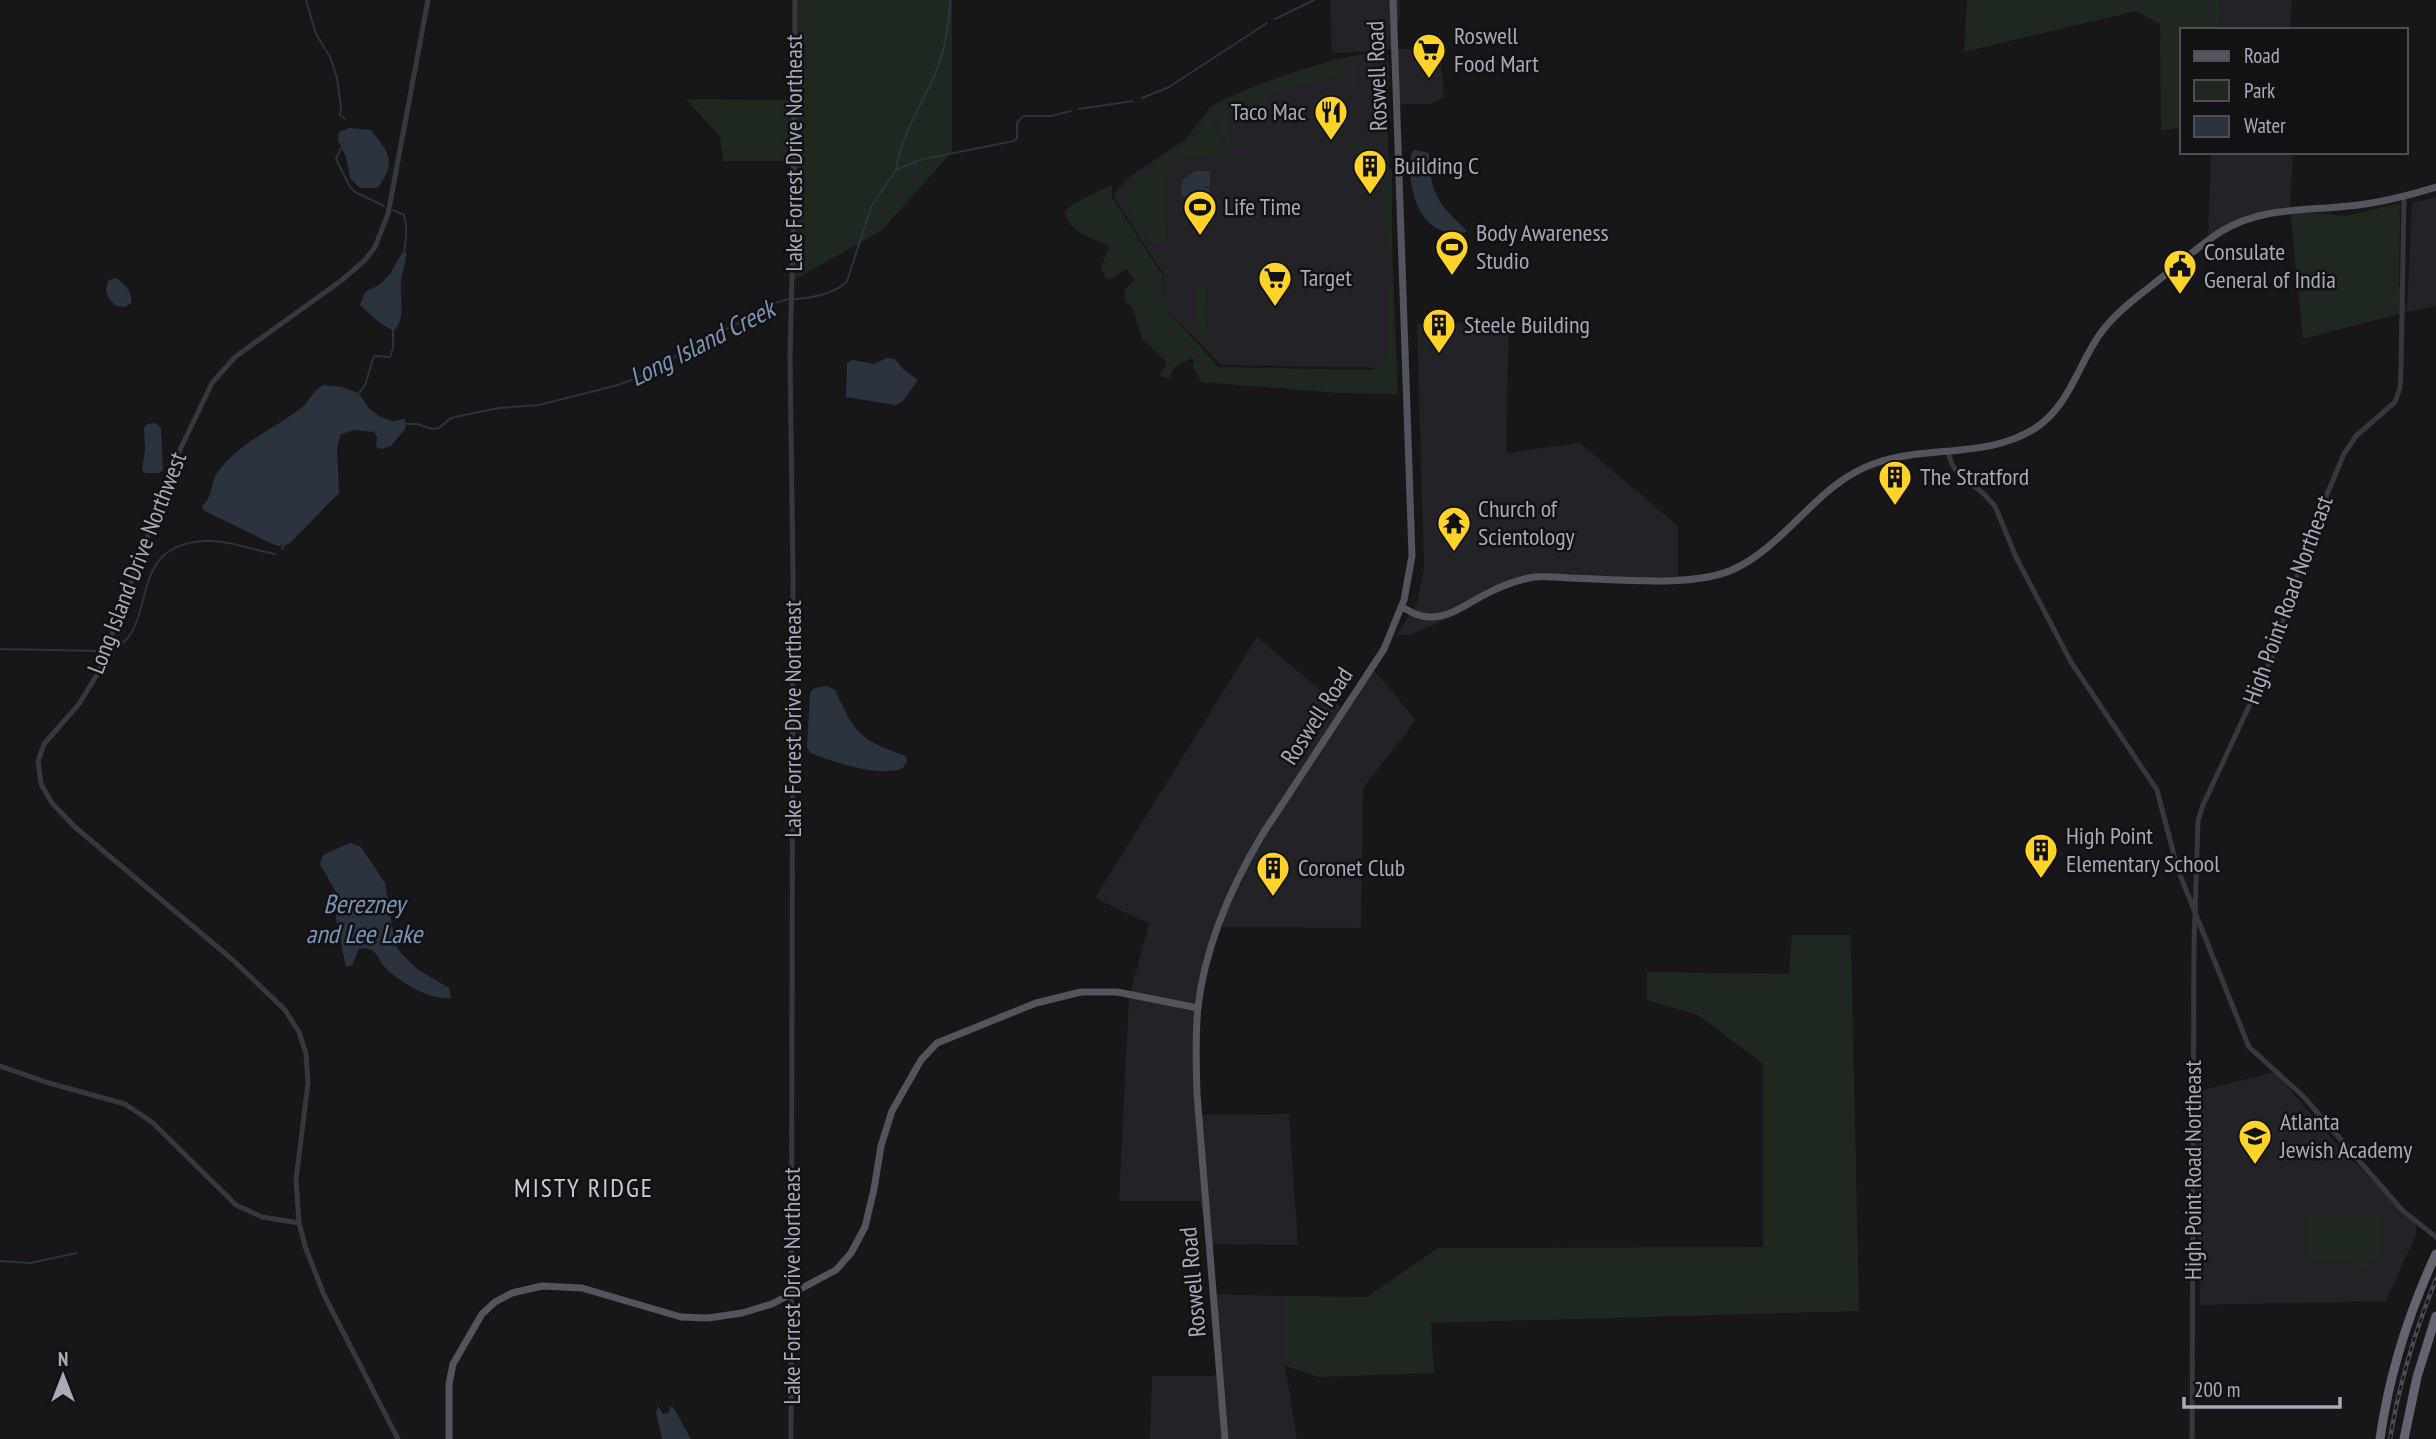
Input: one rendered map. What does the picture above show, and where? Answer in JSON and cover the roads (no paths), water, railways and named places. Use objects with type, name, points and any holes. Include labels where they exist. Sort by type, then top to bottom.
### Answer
[{"type":"highway","points":[[2380,1439],[2391,1381],[2402,1342],[2436,1254]]},
{"type":"highway","points":[[2404,1439],[2417,1377],[2436,1316]]},
{"type":"main road","name":"Roswell Road","points":[[1225,1439],[1197,1094],[1198,1007],[1208,958],[1216,930],[1252,850],[1382,651],[1402,607],[1412,556],[1393,0]]},
{"type":"main road","points":[[1402,607],[1423,616],[1438,617],[1508,584],[1539,577],[1691,580],[1709,578],[1738,568],[1856,471],[1895,458],[1948,452],[2011,439],[2039,426],[2064,400],[2093,344],[2112,320],[2222,231],[2269,213],[2367,204],[2436,187]]},
{"type":"main road","points":[[449,1439],[449,1384],[453,1364],[482,1314],[495,1302],[512,1293],[542,1286],[582,1288],[658,1311],[695,1318],[741,1313],[772,1304],[836,1269],[859,1240],[869,1214],[881,1146],[892,1111],[921,1060],[937,1043],[1036,1003],[1081,992],[1117,992],[1198,1007]]},
{"type":"street","name":"Long Island Drive Northwest","points":[[398,1439],[324,1295],[299,1223],[296,1180],[308,1083],[306,1052],[293,1021],[234,961],[75,827],[52,803],[38,772],[40,752],[94,681],[177,456],[212,383],[236,355],[342,280],[365,260],[375,247],[388,214],[428,0]]},
{"type":"street","name":"Lake Forrest Drive Northeast","points":[[791,1439],[793,574],[790,357],[795,0]]},
{"type":"street","name":"High Point Road Northeast","points":[[2192,1439],[2197,829],[2200,813],[2272,657],[2309,537],[2343,454],[2356,436],[2390,407],[2398,396],[2401,370],[2404,197]]},
{"type":"street","points":[[1948,452],[1957,472],[1995,506],[2017,557],[2071,662],[2157,790],[2172,855],[2252,1052],[2303,1096],[2393,1200],[2416,1223],[2436,1237]]},
{"type":"street","points":[[0,1066],[49,1083],[124,1103],[152,1122],[236,1205],[262,1217],[299,1223]]},
{"type":"water","points":[[350,128],[371,130],[386,151],[389,164],[378,188],[360,188],[350,178],[346,157],[338,140],[339,132]]},
{"type":"water","points":[[1415,150],[1429,153],[1431,179],[1436,195],[1467,232],[1446,232],[1425,218],[1416,201],[1410,171],[1412,152]]},
{"type":"water","points":[[1195,171],[1210,171],[1210,186],[1200,187],[1210,188],[1210,197],[1191,197],[1190,188],[1189,197],[1181,196],[1182,180]]},
{"type":"water","points":[[406,252],[401,281],[401,315],[393,331],[360,305],[365,292],[379,285],[390,274],[402,253]]},
{"type":"water","points":[[116,278],[131,295],[131,303],[125,307],[116,306],[107,294],[109,280]]},
{"type":"water","points":[[887,358],[895,359],[918,380],[902,402],[895,405],[846,397],[847,363],[853,360],[874,364]]},
{"type":"water","points":[[324,385],[342,387],[358,393],[380,417],[393,421],[405,419],[406,428],[391,446],[381,449],[376,447],[377,437],[374,432],[355,430],[341,434],[337,447],[339,493],[289,544],[272,544],[203,510],[202,506],[209,497],[217,473],[229,459],[238,450],[301,408],[317,389]]},
{"type":"water","points":[[156,423],[161,428],[163,470],[159,473],[145,473],[142,470],[144,428],[147,424]]},
{"type":"water","points":[[827,686],[835,690],[848,717],[861,734],[878,745],[906,756],[907,761],[903,768],[893,771],[870,770],[810,753],[807,747],[810,693],[814,688]]},
{"type":"water","name":"Berezney and Lee Lake","points":[[350,843],[361,847],[385,883],[395,944],[417,969],[449,988],[451,998],[424,993],[405,983],[383,965],[372,950],[359,949],[352,965],[346,967],[336,920],[337,894],[320,864],[323,855]]},
{"type":"water","points":[[658,1406],[663,1414],[669,1413],[670,1407],[673,1407],[691,1439],[662,1439],[656,1412]]},
{"type":"waterway","points":[[306,0],[316,34],[330,57],[337,78],[340,115],[345,119]]},
{"type":"waterway","points":[[896,169],[907,132],[930,86],[941,56],[950,0]]},
{"type":"waterway","name":"Long Island Creek","points":[[1275,19],[1314,0]]},
{"type":"waterway","name":"Long Island Creek","points":[[1142,98],[1169,87],[1267,23]]},
{"type":"waterway","name":"Long Island Creek","points":[[1079,109],[1133,101]]},
{"type":"waterway","name":"Long Island Creek","points":[[794,299],[829,292],[847,281],[872,205],[896,170],[919,160],[1014,141],[1017,138],[1017,123],[1023,116],[1051,116],[1071,111]]},
{"type":"waterway","points":[[341,148],[336,159],[350,187],[384,206]]},
{"type":"waterway","points":[[393,210],[404,215],[404,252]]},
{"type":"waterway","name":"Long Island Creek","points":[[407,424],[439,428],[451,418],[499,408],[539,405],[618,385],[639,377],[743,321],[762,307],[788,299]]},
{"type":"waterway","points":[[359,393],[365,385],[374,356],[390,357],[393,331]]},
{"type":"waterway","name":"Long Island Creek","points":[[0,649],[101,651],[121,644],[133,631],[151,575],[161,558],[178,546],[215,541],[275,554]]},
{"type":"waterway","name":"Long Island Creek","points":[[282,549],[284,545]]},
{"type":"waterway","points":[[0,1261],[30,1263],[77,1253]]},
{"type":"railway","points":[[2390,1439],[2408,1358],[2436,1279]]},
{"type":"place","name":"Roswell Food Mart","points":[[1429,80]]},
{"type":"place","name":"Taco Mac","points":[[1331,142]]},
{"type":"place","name":"Building C","points":[[1370,196]]},
{"type":"place","name":"Life Time","points":[[1200,237]]},
{"type":"place","name":"Body Awareness Studio","points":[[1452,277]]},
{"type":"place","name":"Consulate General of India","points":[[2180,296]]},
{"type":"place","name":"Target","points":[[1275,308]]},
{"type":"place","name":"Steele Building","points":[[1439,355]]},
{"type":"place","name":"The Stratford","points":[[1895,507]]},
{"type":"place","name":"Church of Scientology","points":[[1454,553]]},
{"type":"place","name":"High Point Elementary School","points":[[2041,880]]},
{"type":"place","name":"Coronet Club","points":[[1273,898]]},
{"type":"place","name":"Atlanta Jewish Academy","points":[[2255,1166]]},
{"type":"district","name":"MISTY RIDGE","points":[[584,1188]]}]
